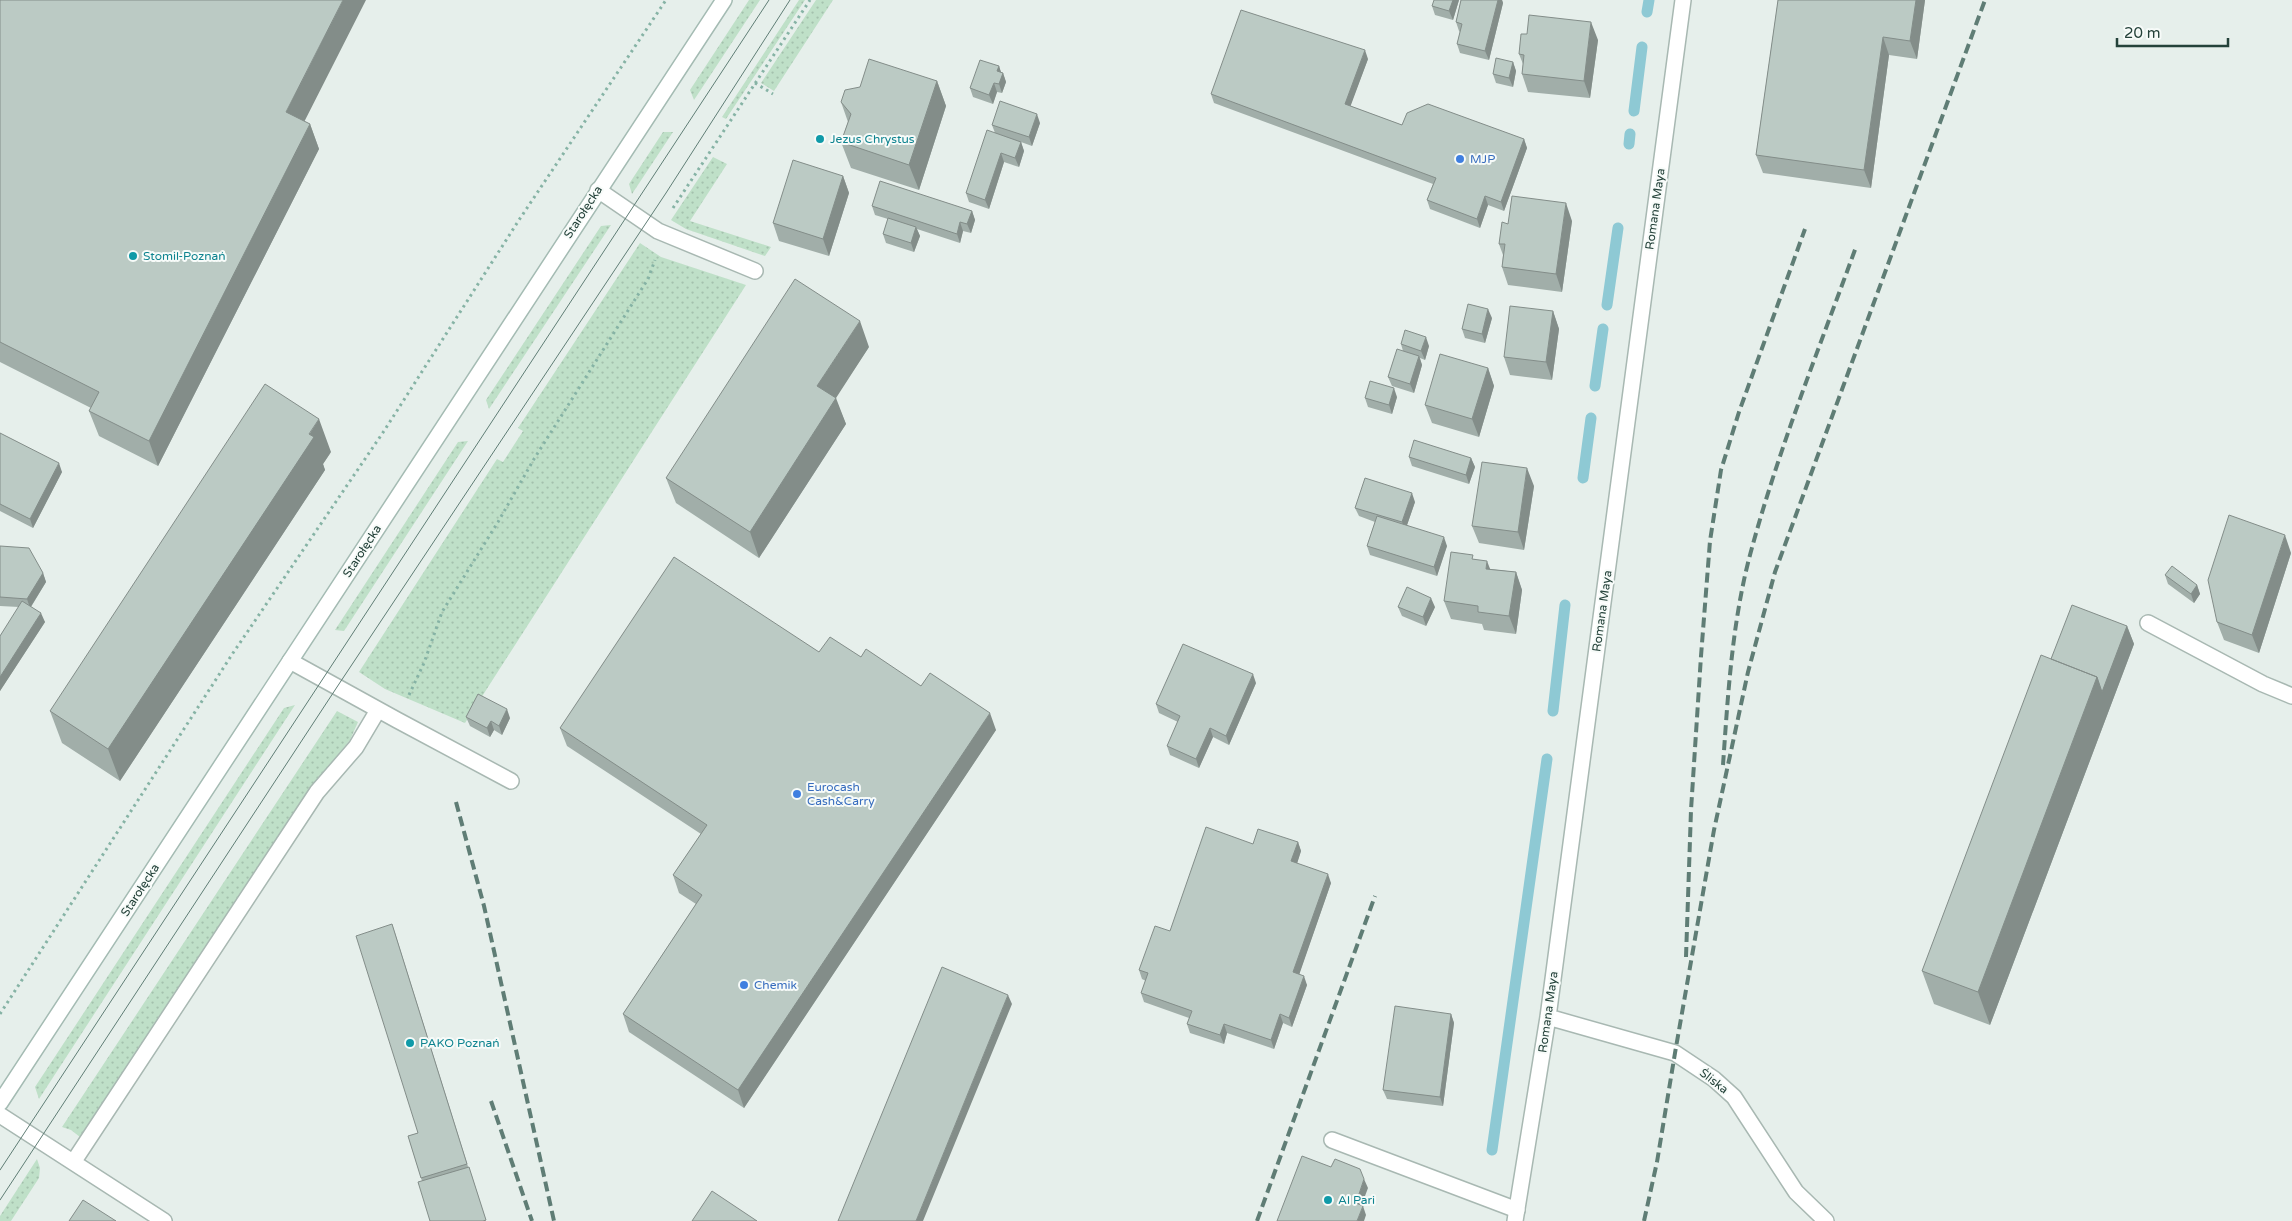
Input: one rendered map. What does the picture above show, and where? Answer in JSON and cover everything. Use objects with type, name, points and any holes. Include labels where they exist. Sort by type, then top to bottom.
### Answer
[{"type":"street","name":"Starołęcka","points":[[0,1103],[724,0]]},
{"type":"street","name":"Romana Maya","points":[[1516,1216],[1548,1017],[1683,0]]},
{"type":"street","points":[[598,190],[658,231],[755,271]]},
{"type":"street","points":[[2148,623],[2263,684],[2292,696]]},
{"type":"street","points":[[290,661],[511,780]]},
{"type":"street","points":[[74,1161],[317,792],[356,747],[378,710]]},
{"type":"street","name":"Śliska","points":[[1548,1017],[1675,1053],[1714,1079],[1740,1105],[1796,1192],[1826,1221]]},
{"type":"street","points":[[0,1115],[74,1161],[164,1221]]},
{"type":"street","points":[[1332,1140],[1516,1216]]},
{"type":"path","points":[[0,1014],[233,653],[384,431],[519,220],[666,0]]},
{"type":"path","points":[[397,720],[424,663],[442,612],[498,522],[534,459],[648,278],[655,262],[658,231],[810,0]]},
{"type":"path","points":[[755,84],[773,94]]},
{"type":"green space","points":[[749,0],[760,0],[694,100],[690,90]]},
{"type":"green space","points":[[799,0],[805,0],[726,119],[722,117]]},
{"type":"green space","points":[[816,0],[833,0],[774,91],[761,83]]},
{"type":"green space","points":[[663,132],[673,132],[632,194],[629,184]]},
{"type":"green space","points":[[713,157],[727,164],[690,221],[771,247],[765,256],[686,229],[671,220]]},
{"type":"green space","points":[[611,225],[489,409],[486,400],[601,226]]},
{"type":"green space","points":[[640,243],[661,257],[746,285],[465,723],[385,689],[359,672],[497,459],[503,462],[523,431],[518,428]]},
{"type":"green space","points":[[468,441],[344,631],[335,630],[458,442]]},
{"type":"green space","points":[[295,705],[39,1099],[35,1087],[284,708]]},
{"type":"green space","points":[[337,711],[358,722],[350,740],[308,791],[80,1137],[71,1130],[62,1127]]},
{"type":"green space","points":[[37,1159],[40,1168],[39,1178],[11,1221],[0,1221],[0,1216]]},
{"type":"building","name":"Stomil-Poznań","points":[[0,0],[343,0],[286,112],[310,124],[149,441],[89,411],[99,392],[0,342]]},
{"type":"building","points":[[1434,0],[1453,0],[1449,11],[1432,6]]},
{"type":"building","points":[[1461,0],[1498,0],[1485,51],[1457,44],[1462,24],[1456,22]]},
{"type":"building","points":[[1778,0],[1916,0],[1910,41],[1883,37],[1864,170],[1756,155]]},
{"type":"building","points":[[1241,10],[1365,50],[1345,104],[1402,125],[1407,113],[1428,104],[1524,139],[1501,202],[1485,196],[1477,219],[1427,200],[1436,178],[1211,94]]},
{"type":"building","points":[[1529,15],[1591,22],[1584,81],[1522,74],[1524,55],[1519,54],[1521,34],[1527,34]]},
{"type":"building","points":[[1496,58],[1513,62],[1509,78],[1493,74]]},
{"type":"building","points":[[869,59],[937,81],[909,165],[841,142],[851,114],[841,102],[845,90],[860,87]]},
{"type":"building","points":[[980,60],[999,66],[997,71],[1003,73],[999,84],[994,83],[989,95],[970,88]]},
{"type":"building","points":[[1000,101],[1037,114],[1029,137],[992,125]]},
{"type":"building","points":[[987,130],[1021,142],[1015,158],[1001,153],[985,200],[966,193]]},
{"type":"building","points":[[793,160],[843,176],[823,239],[773,223]]},
{"type":"building","points":[[880,181],[972,211],[967,224],[960,222],[957,234],[872,206]]},
{"type":"building","points":[[1512,196],[1566,203],[1556,274],[1502,267],[1505,244],[1499,244],[1502,222],[1508,224]]},
{"type":"building","points":[[888,218],[916,227],[911,243],[883,234]]},
{"type":"building","points":[[795,279],[860,321],[817,386],[836,398],[750,532],[666,478]]},
{"type":"building","points":[[1468,304],[1488,309],[1482,334],[1462,329]]},
{"type":"building","points":[[1510,306],[1553,311],[1546,362],[1504,357]]},
{"type":"building","points":[[1405,330],[1426,337],[1421,351],[1401,344]]},
{"type":"building","points":[[1397,349],[1419,356],[1410,384],[1388,377]]},
{"type":"building","points":[[1440,354],[1488,368],[1472,419],[1425,405]]},
{"type":"building","points":[[1370,381],[1394,388],[1389,405],[1365,398]]},
{"type":"building","points":[[265,384],[319,419],[309,434],[314,437],[108,749],[50,711]]},
{"type":"building","points":[[0,433],[59,463],[30,519],[0,504]]},
{"type":"building","points":[[1414,440],[1471,458],[1466,475],[1409,457]]},
{"type":"building","points":[[1482,462],[1527,468],[1518,532],[1472,526]]},
{"type":"building","points":[[1365,478],[1412,493],[1402,522],[1355,508]]},
{"type":"building","points":[[2229,515],[2285,535],[2252,635],[2217,622],[2208,580]]},
{"type":"building","points":[[1377,516],[1444,537],[1434,567],[1367,546]]},
{"type":"building","points":[[0,546],[29,548],[43,573],[27,599],[0,597]]},
{"type":"building","points":[[1451,552],[1473,555],[1472,559],[1487,561],[1486,569],[1516,572],[1509,616],[1478,612],[1478,606],[1444,601]]},
{"type":"building","name":"Eurocash Cash&Carry","points":[[674,557],[819,652],[830,637],[861,657],[866,649],[921,686],[930,673],[990,713],[738,1090],[623,1014],[702,895],[673,875],[707,825],[560,728]]},
{"type":"building","points":[[2172,566],[2197,585],[2191,594],[2165,575]]},
{"type":"building","points":[[1407,587],[1431,598],[1423,617],[1398,607]]},
{"type":"building","points":[[22,601],[41,613],[0,677],[0,636]]},
{"type":"building","points":[[2072,605],[2127,626],[2102,692],[2097,677],[2051,659]]},
{"type":"building","points":[[1183,644],[1253,674],[1226,736],[1210,728],[1196,759],[1167,746],[1180,716],[1156,704]]},
{"type":"building","points":[[2041,655],[2097,677],[1978,992],[1922,971]]},
{"type":"building","points":[[478,694],[507,709],[499,726],[491,721],[487,728],[466,717]]},
{"type":"building","points":[[1206,827],[1253,844],[1258,829],[1298,842],[1291,861],[1328,874],[1293,972],[1304,976],[1289,1018],[1280,1014],[1271,1040],[1224,1024],[1220,1035],[1187,1024],[1192,1011],[1141,993],[1148,973],[1139,970],[1155,926],[1170,931]]},
{"type":"building","name":"PAKO Poznań","points":[[392,924],[467,1164],[421,1178],[408,1136],[418,1133],[356,936]]},
{"type":"building","points":[[942,967],[1008,995],[916,1221],[838,1221]]},
{"type":"building","points":[[1395,1006],[1451,1014],[1440,1097],[1383,1090]]},
{"type":"building","name":"Al Pari","points":[[1302,1156],[1331,1167],[1335,1159],[1360,1169],[1364,1179],[1356,1203],[1363,1206],[1357,1221],[1277,1221]]},
{"type":"building","points":[[469,1167],[486,1220],[430,1221],[418,1182]]},
{"type":"building","points":[[712,1191],[757,1221],[692,1221]]},
{"type":"building","points":[[83,1200],[116,1221],[69,1221]]},
{"type":"waterway","points":[[1647,12],[1649,0]]},
{"type":"waterway","points":[[1634,111],[1642,47]]},
{"type":"waterway","points":[[1629,144],[1630,134]]},
{"type":"waterway","points":[[1607,305],[1618,228]]},
{"type":"waterway","points":[[1595,386],[1603,329]]},
{"type":"waterway","points":[[1583,478],[1591,418]]},
{"type":"waterway","points":[[1553,711],[1565,605]]},
{"type":"waterway","points":[[1492,1150],[1547,759]]},
{"type":"tram line","points":[[0,1170],[769,0]]},
{"type":"tram line","points":[[0,1200],[337,687],[666,193],[790,0]]},
{"type":"railway","points":[[1644,1221],[1657,1162],[1714,830],[1748,672],[1775,572],[1985,0]]},
{"type":"railway","points":[[1686,957],[1691,810],[1701,656],[1710,541],[1721,470],[1739,412],[1805,229]]},
{"type":"railway","points":[[1723,765],[1735,633],[1750,555],[1786,438],[1856,247]]},
{"type":"railway","points":[[456,802],[484,906],[554,1221]]},
{"type":"railway","points":[[1257,1221],[1375,896]]},
{"type":"railway","points":[[491,1101],[532,1221]]},
{"type":"place","name":"Jezus Chrystus","points":[[820,139]]},
{"type":"place","name":"MJP","points":[[1460,159]]},
{"type":"place","name":"Stomil-Poznań","points":[[133,256]]},
{"type":"place","name":"Eurocash Cash&Carry","points":[[797,794]]},
{"type":"place","name":"Chemik","points":[[744,985]]},
{"type":"place","name":"PAKO Poznań","points":[[410,1043]]},
{"type":"place","name":"Al Pari","points":[[1328,1200]]}]
